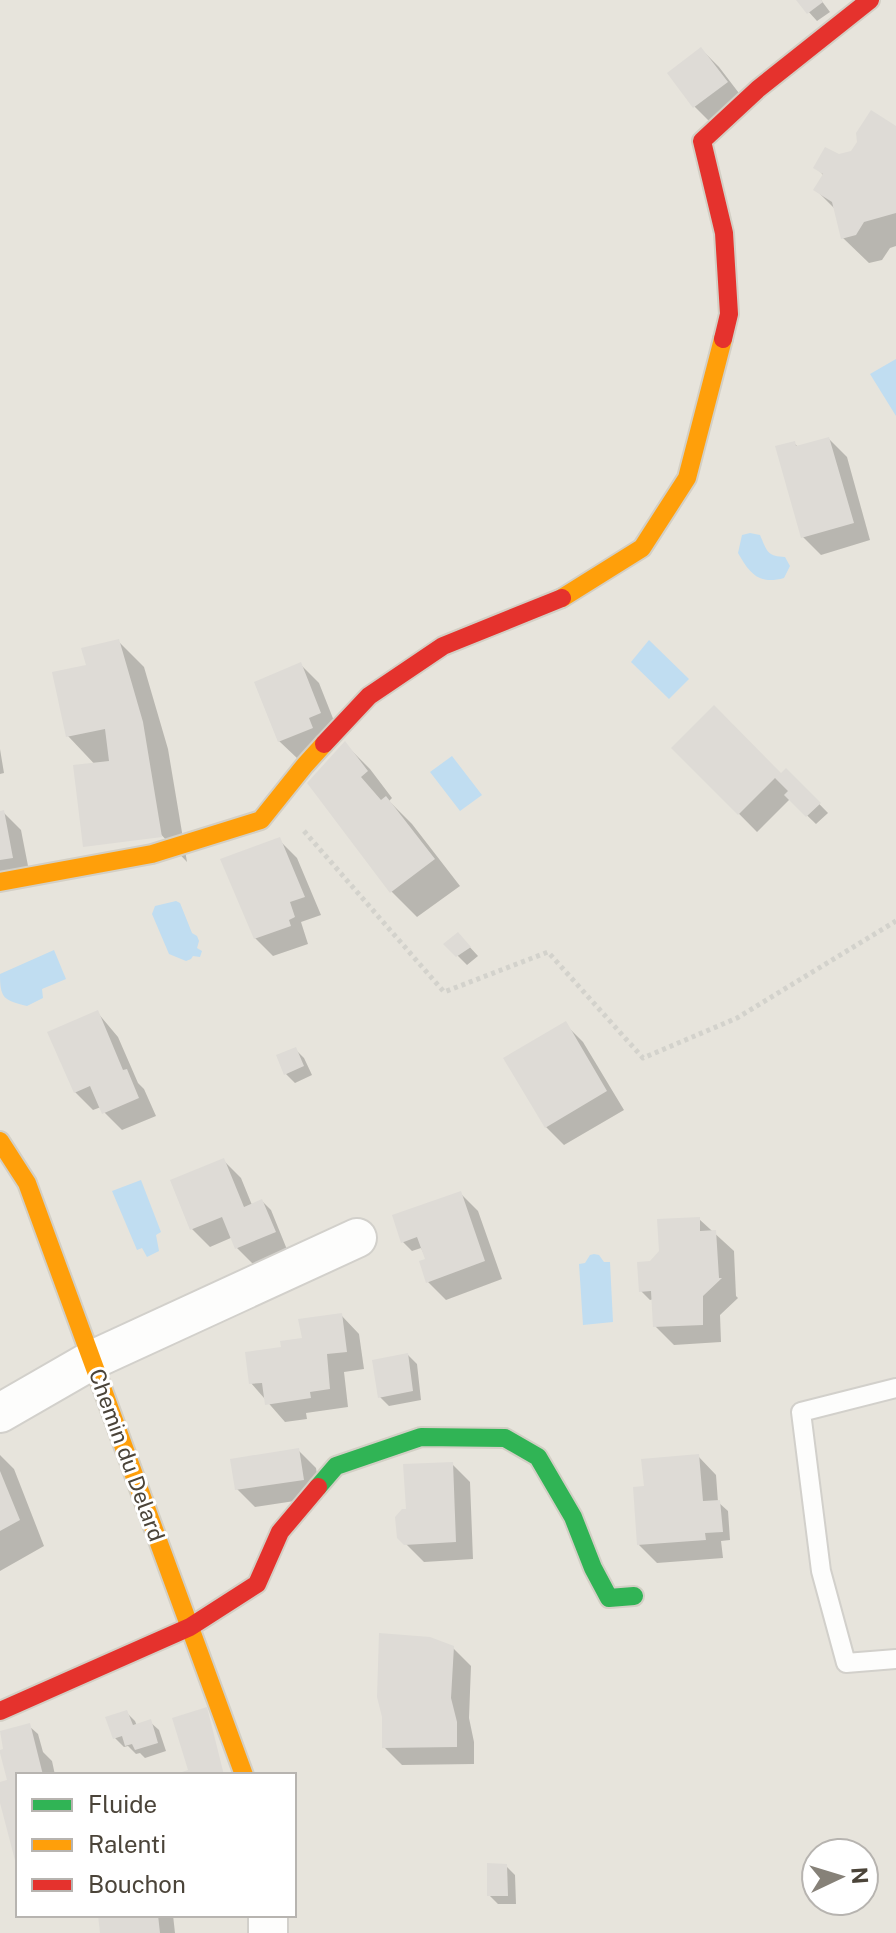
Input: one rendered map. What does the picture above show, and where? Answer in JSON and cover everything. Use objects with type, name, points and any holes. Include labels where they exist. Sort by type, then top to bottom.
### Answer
[{"type":"street","points":[[0,882],[152,854],[261,820],[305,765],[369,696],[443,646],[569,595],[642,548],[687,478],[729,314],[724,233],[702,141],[758,89],[870,0]]},
{"type":"street","name":"Chemin du Delard","points":[[0,1141],[27,1183],[243,1773]]},
{"type":"street","points":[[0,1413],[92,1360],[357,1238]]},
{"type":"street","points":[[0,1711],[190,1627],[257,1584],[280,1532],[336,1466],[421,1437],[505,1438],[538,1457],[573,1517],[593,1568],[609,1598],[634,1596]]},
{"type":"lane","points":[[896,1388],[801,1412],[821,1571],[846,1663],[896,1659]]},
{"type":"path","points":[[277,800],[444,992],[548,952],[643,1058],[737,1018],[896,921]]},
{"type":"shaded area","points":[[0,0],[896,0],[896,1933],[0,1933]]},
{"type":"water","points":[[896,359],[896,416],[870,374]]},
{"type":"water","points":[[742,535],[760,535],[771,554],[785,557],[790,566],[784,578],[762,579],[747,567],[738,553]]},
{"type":"water","points":[[649,640],[689,679],[669,699],[631,662]]},
{"type":"water","points":[[452,756],[482,795],[460,811],[430,772]]},
{"type":"water","points":[[176,901],[180,903],[192,933],[197,936],[197,948],[202,951],[200,957],[193,956],[186,961],[169,954],[152,914],[155,906]]},
{"type":"water","points":[[54,950],[66,979],[42,989],[43,998],[27,1006],[13,1002],[2,994],[0,974]]},
{"type":"water","points":[[141,1180],[161,1232],[156,1235],[159,1251],[147,1257],[142,1248],[137,1250],[112,1191]]},
{"type":"water","points":[[594,1254],[604,1262],[610,1262],[613,1322],[583,1325],[579,1264],[585,1263]]},
{"type":"building","points":[[796,0],[821,0],[823,2],[807,14]]},
{"type":"building","points":[[701,47],[728,82],[693,108],[667,73]]},
{"type":"building","points":[[871,110],[896,126],[896,213],[864,222],[856,235],[841,239],[832,202],[813,190],[823,174],[813,168],[825,147],[839,154],[851,151],[857,142],[856,133]]},
{"type":"building","points":[[829,437],[854,523],[801,538],[775,446],[795,441],[796,446]]},
{"type":"building","points":[[119,639],[143,722],[162,837],[83,847],[73,765],[109,761],[105,729],[66,737],[52,672],[86,665],[81,648]]},
{"type":"building","points":[[301,662],[321,713],[309,718],[313,728],[278,742],[254,682]]},
{"type":"building","points":[[714,705],[781,773],[786,768],[821,803],[806,817],[784,795],[788,791],[775,778],[738,815],[671,748]]},
{"type":"building","points":[[345,741],[368,771],[361,777],[381,800],[386,796],[435,859],[390,893],[307,783]]},
{"type":"building","points":[[4,810],[13,858],[0,860],[0,811]]},
{"type":"building","points":[[280,837],[305,897],[290,902],[295,917],[289,920],[291,926],[254,939],[220,859]]},
{"type":"building","points":[[458,932],[471,947],[456,957],[443,944]]},
{"type":"building","points":[[98,1010],[123,1070],[127,1069],[139,1098],[102,1114],[90,1086],[74,1093],[47,1032]]},
{"type":"building","points":[[566,1021],[607,1091],[545,1128],[503,1058]]},
{"type":"building","points":[[296,1047],[304,1066],[284,1075],[276,1055]]},
{"type":"building","points":[[224,1158],[244,1207],[262,1199],[276,1232],[235,1249],[222,1217],[190,1230],[170,1180]]},
{"type":"building","points":[[461,1191],[485,1261],[426,1283],[419,1261],[425,1259],[417,1237],[401,1243],[392,1215]]},
{"type":"building","points":[[700,1217],[700,1231],[716,1230],[719,1278],[722,1278],[703,1296],[703,1325],[653,1327],[651,1291],[639,1292],[637,1262],[650,1261],[659,1251],[657,1219]]},
{"type":"building","points":[[342,1313],[347,1352],[327,1354],[330,1389],[310,1392],[311,1398],[265,1405],[262,1383],[249,1384],[245,1352],[281,1347],[280,1341],[302,1338],[298,1319]]},
{"type":"building","points":[[408,1353],[413,1391],[378,1398],[372,1360]]},
{"type":"building","points":[[299,1448],[304,1480],[235,1490],[230,1459]]},
{"type":"building","points":[[699,1454],[703,1501],[720,1500],[723,1532],[705,1533],[706,1540],[637,1545],[633,1487],[644,1486],[641,1459]]},
{"type":"building","points":[[453,1462],[456,1542],[404,1545],[397,1538],[395,1517],[406,1509],[403,1464]]},
{"type":"building","points":[[0,1471],[20,1520],[0,1531]]},
{"type":"building","points":[[379,1633],[430,1637],[454,1646],[451,1698],[457,1722],[457,1747],[382,1748],[382,1717],[377,1697]]},
{"type":"building","points":[[207,1707],[224,1773],[179,1773],[188,1770],[172,1718]]},
{"type":"building","points":[[127,1710],[133,1725],[151,1719],[158,1743],[135,1750],[132,1744],[125,1746],[122,1736],[113,1739],[105,1717]]},
{"type":"building","points":[[30,1723],[42,1773],[16,1773],[16,1864],[0,1803],[0,1782],[7,1780],[0,1753],[3,1749],[0,1731]]},
{"type":"building","points":[[487,1863],[507,1864],[508,1896],[487,1896]]},
{"type":"building","points":[[98,1917],[158,1917],[160,1933],[100,1933]]},
{"type":"traffic: fast","points":[[318,1487],[336,1466],[421,1437],[505,1438],[538,1457],[573,1517],[593,1568],[609,1598],[634,1596]]},
{"type":"traffic: slow","points":[[562,598],[642,548],[687,478],[723,339]]},
{"type":"traffic: slow","points":[[0,882],[152,854],[261,820],[324,744]]},
{"type":"traffic: slow","points":[[0,1141],[27,1183],[243,1773]]},
{"type":"traffic: jam","points":[[723,339],[729,314],[724,233],[702,141],[758,89],[870,0]]},
{"type":"traffic: jam","points":[[324,744],[369,696],[443,646],[562,598]]},
{"type":"traffic: jam","points":[[0,1711],[190,1627],[257,1584],[280,1532],[318,1487]]}]
